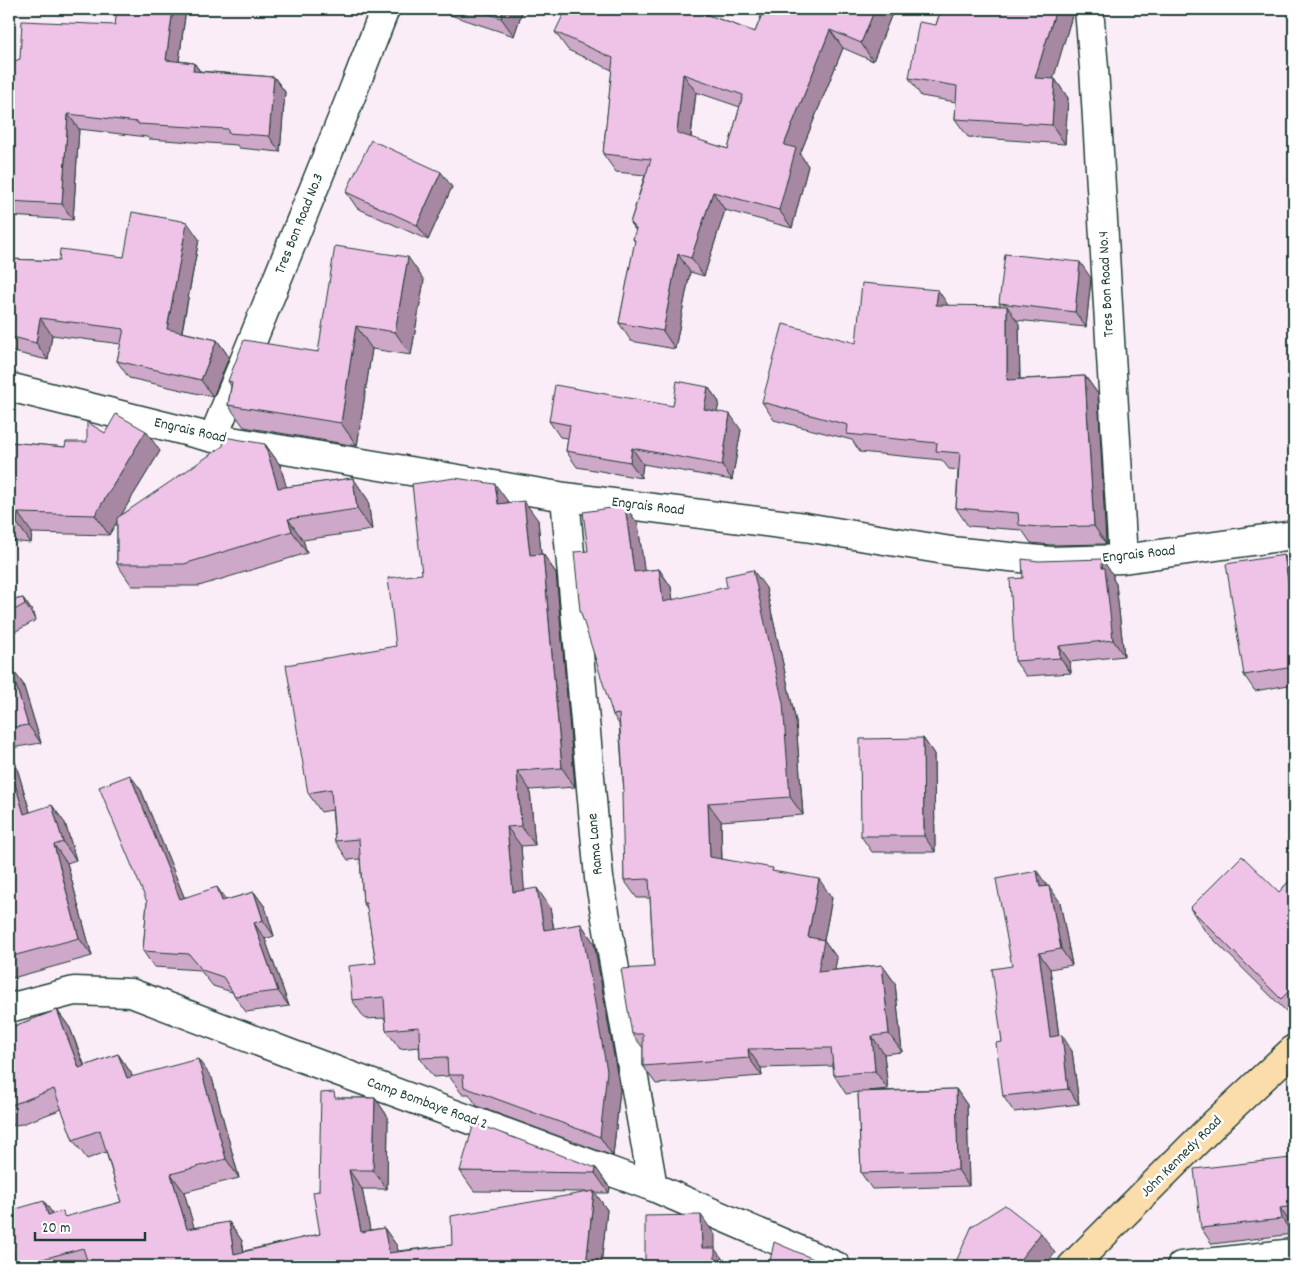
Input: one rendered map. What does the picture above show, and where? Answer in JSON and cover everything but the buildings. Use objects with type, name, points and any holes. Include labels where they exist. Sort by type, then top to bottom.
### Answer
[{"type":"main road","name":"John Kennedy Road","points":[[1072,1266],[1216,1122],[1294,1049]]},
{"type":"street","name":"Tres Bon Road No.3","points":[[213,438],[385,9]]},
{"type":"street","name":"Tres Bon Road No.4","points":[[1089,9],[1095,78],[1123,559]]},
{"type":"street","name":"Engrais Road","points":[[9,387],[213,438],[566,497],[805,527],[951,550],[1050,561],[1123,559],[1294,535]]},
{"type":"street","name":"Rama Lane","points":[[566,497],[599,878],[653,1187]]},
{"type":"street","name":"Camp Bombaye Road 2","points":[[9,1008],[74,992],[131,993],[653,1187],[836,1266]]},
{"type":"street","points":[[1181,1266],[1294,1253]]}]
